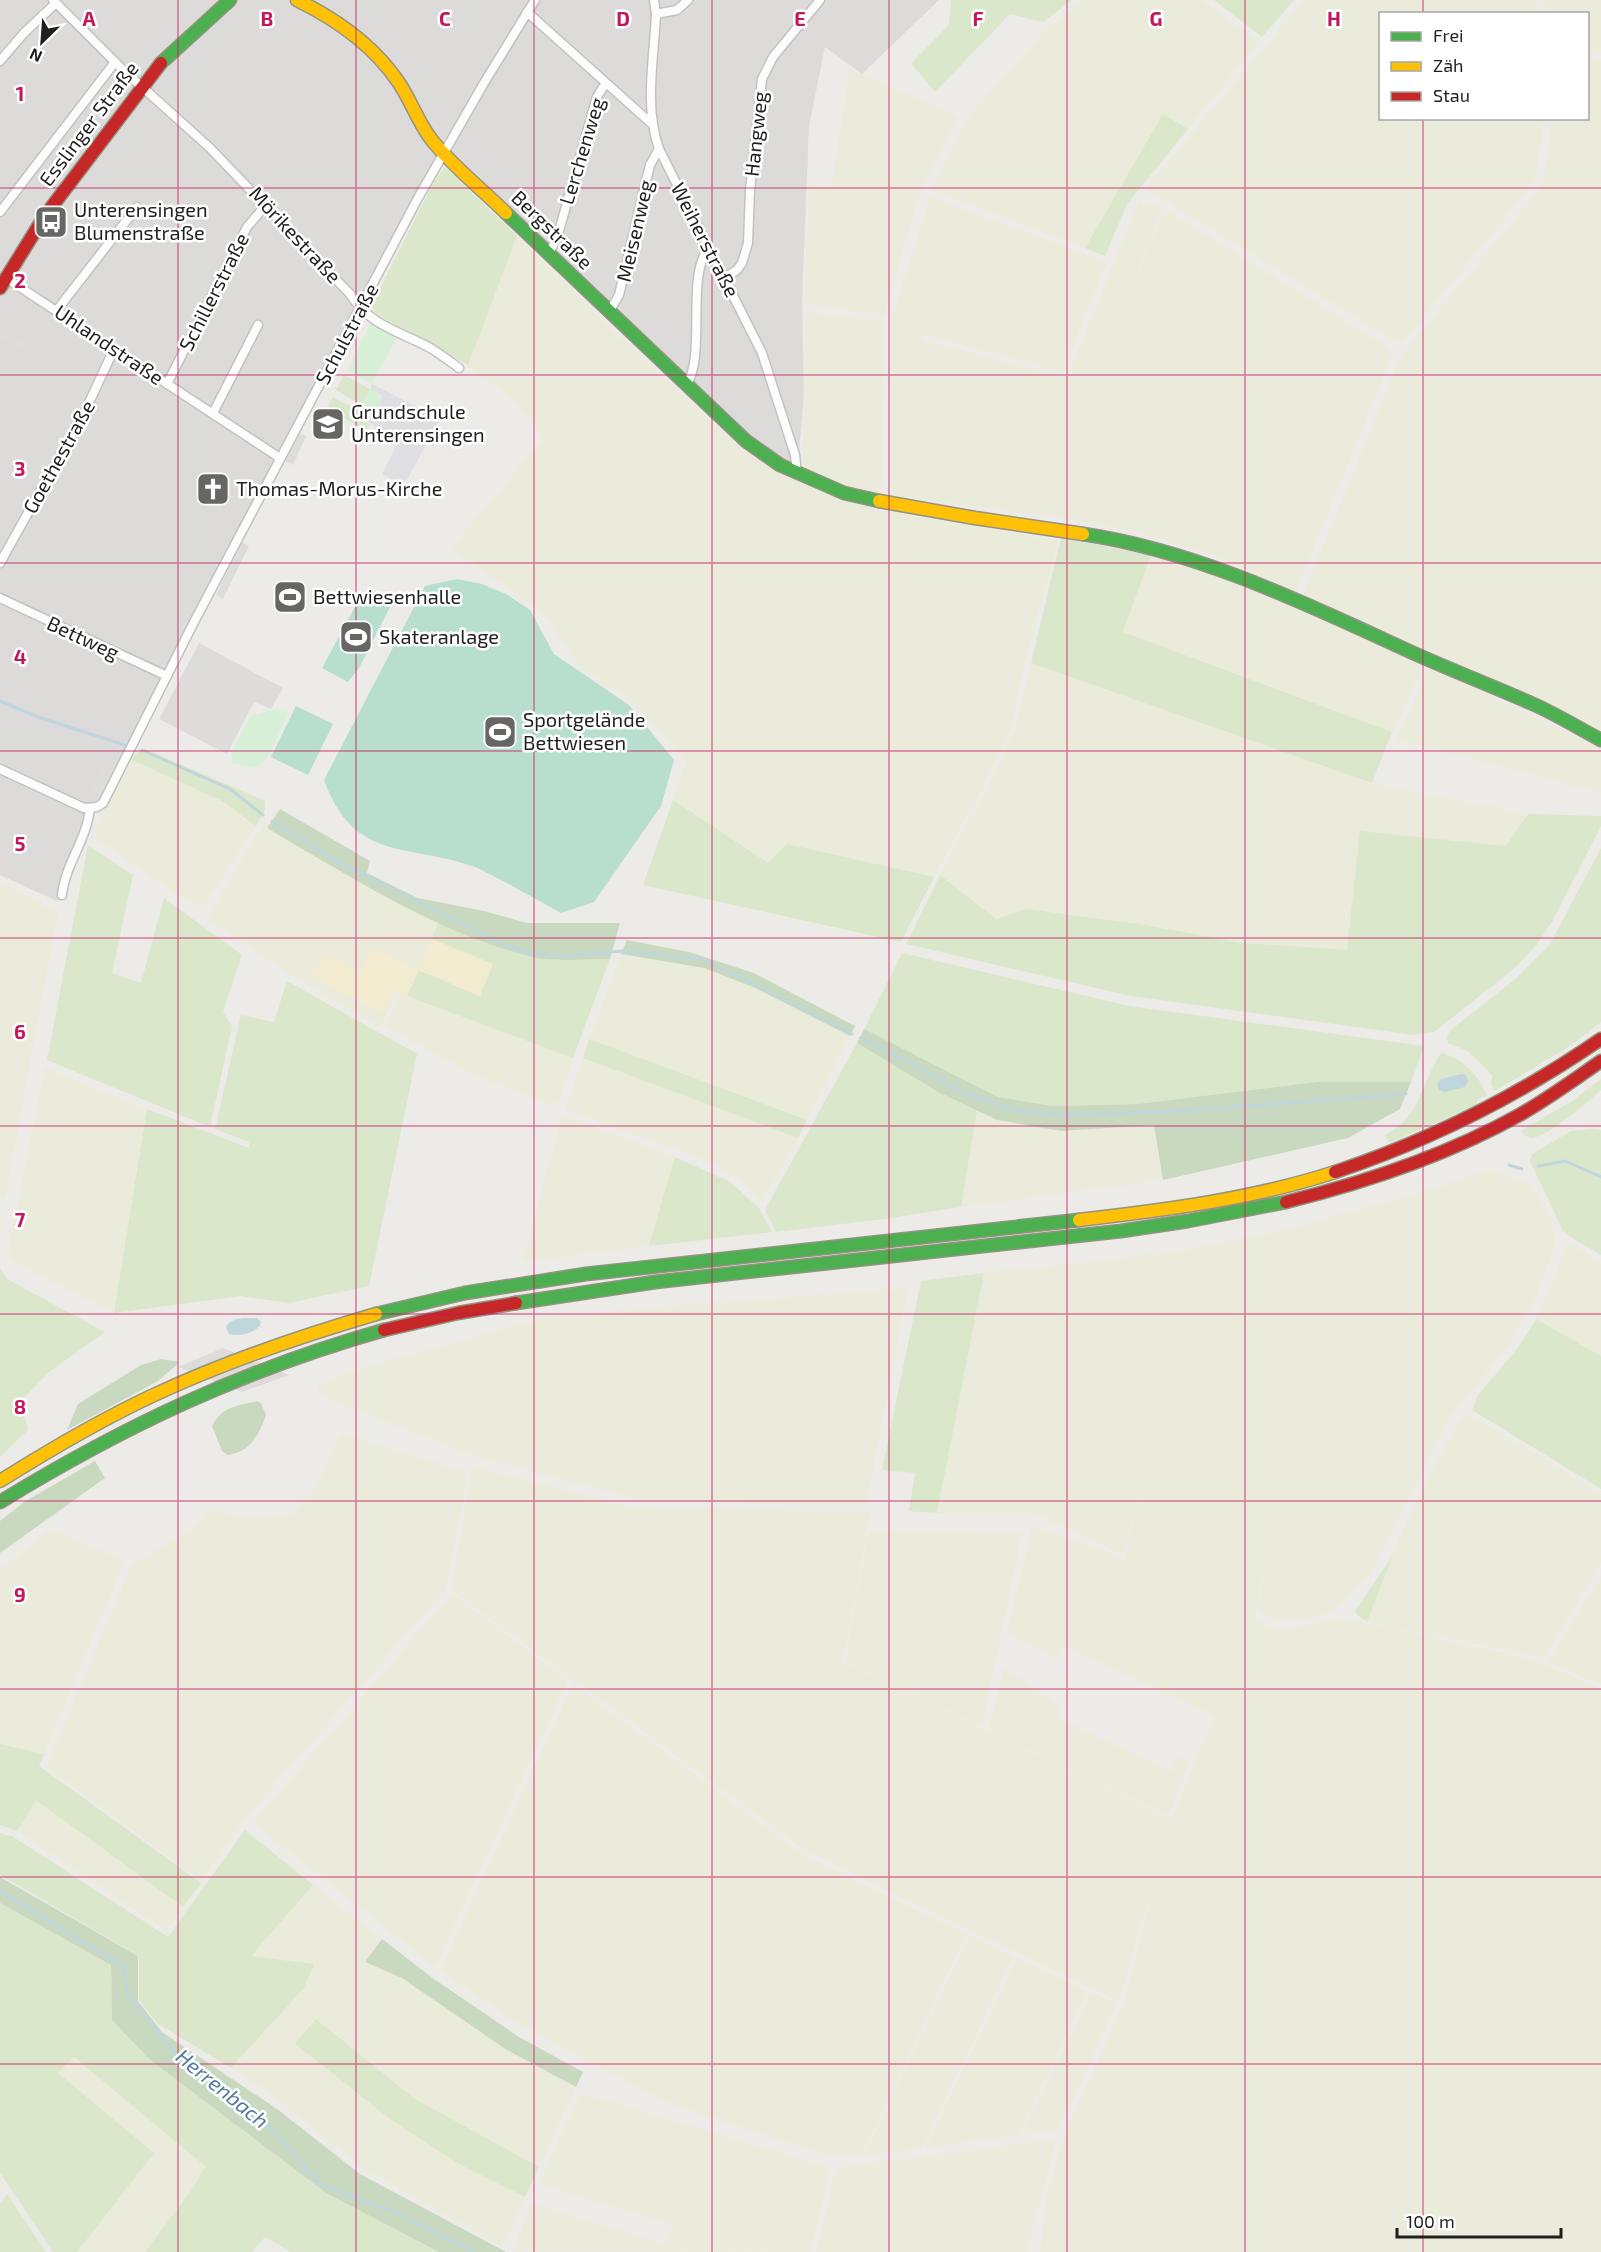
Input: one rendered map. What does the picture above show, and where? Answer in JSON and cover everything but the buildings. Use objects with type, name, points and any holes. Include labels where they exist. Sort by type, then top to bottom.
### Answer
[{"type":"main road","name":"Esslinger Straße","points":[[4,277],[44,217],[142,86],[170,53],[230,0]]},
{"type":"main road","name":"Bergstraße","points":[[297,0],[313,4],[387,68],[425,131],[444,153],[686,386],[757,450],[797,473],[844,493],[964,516],[1119,539],[1215,568],[1298,600],[1535,705],[1601,740]]},
{"type":"main road","points":[[0,1481],[98,1424],[197,1375],[326,1328],[383,1312],[439,1298],[517,1284],[645,1266],[1105,1216],[1232,1197],[1298,1182],[1373,1159],[1429,1137],[1513,1096],[1601,1039]]},
{"type":"main road","points":[[0,1502],[67,1461],[118,1434],[227,1382],[366,1335],[423,1320],[529,1300],[672,1281],[1126,1231],[1242,1213],[1298,1201],[1356,1184],[1429,1157],[1489,1130],[1524,1112],[1601,1061]]},
{"type":"street","name":"Schulstraße","points":[[90,808],[103,803],[280,458],[444,153],[536,0]]},
{"type":"street","name":"Weiherstraße","points":[[654,0],[656,14],[651,124],[659,149],[762,353],[795,455],[797,473]]},
{"type":"street","points":[[656,14],[677,10],[688,0]]},
{"type":"street","name":"Hangweg","points":[[724,278],[737,270],[742,263],[748,243],[750,190],[762,79],[773,57],[820,0]]},
{"type":"street","name":"Mörikestraße","points":[[54,2],[210,148],[350,294],[360,309],[388,328],[431,349],[459,368]]},
{"type":"street","points":[[0,61],[54,2]]},
{"type":"street","points":[[527,12],[651,124]]},
{"type":"street","points":[[0,212],[116,62]]},
{"type":"street","name":"Lerchenweg","points":[[549,253],[557,238],[597,97],[605,84]]},
{"type":"street","name":"Meisenweg","points":[[609,312],[619,295],[650,165],[659,149]]},
{"type":"street","name":"Schillerstraße","points":[[167,384],[247,227],[266,205]]},
{"type":"street","points":[[57,310],[137,207]]},
{"type":"street","points":[[686,386],[693,369],[701,263],[709,248]]},
{"type":"street","name":"Uhlandstraße","points":[[4,277],[280,458]]},
{"type":"street","points":[[213,413],[258,326]]},
{"type":"street","name":"Goethestraße","points":[[0,563],[86,409],[114,348]]},
{"type":"street","name":"Bettweg","points":[[0,598],[167,676]]},
{"type":"street","points":[[0,769],[76,805],[90,808],[85,832],[64,879],[62,895]]},
{"type":"shaded area","points":[[0,0],[939,0],[862,74],[825,47],[809,126],[802,300],[804,395],[797,473],[769,458],[444,153],[107,797],[90,808],[59,902],[0,875]]},
{"type":"shaded area","points":[[1085,0],[1202,0],[1259,42],[1188,129],[1163,115],[1085,248],[931,190],[969,116],[1049,26]]},
{"type":"shaded area","points":[[1304,0],[1535,0],[1539,12],[1379,12],[1379,120],[1545,120],[1535,181],[1401,345],[1145,189]]},
{"type":"shaded area","points":[[1542,0],[1601,0],[1601,54],[1589,54],[1589,12],[1546,12]]},
{"type":"shaded area","points":[[1601,59],[1601,731],[1526,694],[1303,595],[1400,357],[1543,185],[1552,120],[1589,120],[1589,60]]},
{"type":"shaded area","points":[[850,69],[958,116],[920,193],[883,316],[805,304],[809,186],[831,186]]},
{"type":"shaded area","points":[[404,193],[410,196],[391,232],[384,229]]},
{"type":"shaded area","points":[[930,197],[1107,262],[1062,372],[924,335],[923,340],[1067,378],[1139,201],[1163,208],[1101,362],[1165,209],[1387,347],[1392,356],[1296,592],[1217,557],[1137,532],[1066,519],[892,495],[893,314]]},
{"type":"shaded area","points":[[517,236],[601,319],[741,449],[793,479],[842,501],[880,510],[1058,541],[1023,670],[1010,733],[974,807],[934,877],[787,844],[768,863],[673,800],[686,762],[632,700],[581,669],[545,615],[451,548],[544,438],[506,394],[468,365]]},
{"type":"shaded area","points":[[806,312],[884,320],[882,482],[877,497],[851,492],[802,470]]},
{"type":"shaded area","points":[[0,328],[26,342],[22,350],[0,339]]},
{"type":"shaded area","points":[[372,384],[440,419],[407,480],[398,482],[382,474],[396,446],[373,433],[376,427],[356,416],[362,405],[375,411],[383,396],[370,389]]},
{"type":"shaded area","points":[[298,433],[306,436],[293,465],[285,461]]},
{"type":"shaded area","points":[[242,542],[249,546],[223,599],[216,595]]},
{"type":"shaded area","points":[[1151,555],[1216,573],[1425,663],[1392,732],[1123,632]]},
{"type":"shaded area","points":[[199,643],[283,688],[271,709],[254,702],[227,754],[159,719]]},
{"type":"shaded area","points":[[1031,663],[1372,783],[1528,814],[1507,846],[1360,831],[1348,950],[1242,943],[1140,924],[1026,909],[996,919],[940,875],[968,818],[977,808],[1014,731]]},
{"type":"shaded area","points":[[1429,667],[1601,749],[1601,793],[1396,739]]},
{"type":"shaded area","points":[[109,754],[118,759],[98,798],[89,793]]},
{"type":"shaded area","points":[[130,759],[222,801],[256,826],[203,907],[191,904],[98,840],[94,830]]},
{"type":"shaded area","points":[[264,822],[338,865],[505,948],[485,995],[412,966],[380,1027],[304,983],[207,919]]},
{"type":"shaded area","points":[[0,881],[58,913],[5,1199],[0,1197]]},
{"type":"shaded area","points":[[621,954],[704,968],[753,987],[850,1036],[807,1120],[589,1039]]},
{"type":"shaded area","points":[[400,993],[573,1058],[560,1101],[550,1105],[472,1074],[384,1026]]},
{"type":"shaded area","points":[[583,1058],[798,1138],[762,1202],[724,1169],[684,1152],[565,1110]]},
{"type":"shaded area","points":[[45,1068],[147,1109],[114,1313],[12,1261],[8,1249]]},
{"type":"shaded area","points":[[977,1110],[997,1120],[1061,1131],[1154,1125],[1163,1180],[961,1207]]},
{"type":"shaded area","points":[[562,1115],[675,1157],[649,1246],[522,1262]]},
{"type":"shaded area","points":[[1489,1169],[1532,1185],[1551,1218],[1555,1244],[1537,1296],[1511,1342],[1448,1420],[1370,1574],[1343,1602],[1326,1614],[1288,1621],[1258,1613],[1270,1531],[1255,1620],[1277,1630],[1342,1618],[1507,1653],[1543,1663],[1601,1689],[1601,2252],[1040,2252],[1047,2193],[1067,2129],[1124,2002],[1161,1857],[1119,2002],[807,1852],[451,1590],[472,1466],[630,1507],[871,1511],[843,1662],[1171,1819],[1216,1716],[1063,1646],[1057,1658],[1007,1633],[1032,1526],[1124,1559],[1151,1454],[1123,1555],[1034,1513],[937,1513],[984,1273],[1173,1252],[1288,1229],[1434,1189]]},
{"type":"shaded area","points":[[1568,1245],[1574,1246],[1601,1262],[1601,1356],[1536,1319],[1559,1266],[1564,1248]]},
{"type":"shaded area","points":[[908,1288],[866,1506],[645,1501],[477,1457],[319,1396],[318,1386],[347,1372],[543,1318]]},
{"type":"shaded area","points":[[223,1348],[289,1375],[242,1392],[178,1367]]},
{"type":"shaded area","points":[[1472,1416],[1601,1493],[1601,1564],[1542,1660],[1524,1654],[1367,1622],[1399,1538],[1430,1474],[1462,1417]]},
{"type":"shaded area","points":[[341,1433],[469,1473],[446,1589],[246,1817],[202,1881],[46,1767],[132,1564],[198,1525],[207,1510],[255,1518],[290,1515],[315,1489]]},
{"type":"shaded area","points":[[51,1529],[125,1561],[44,1754],[0,1744],[0,1570]]},
{"type":"shaded area","points":[[869,1531],[1022,1533],[982,1727],[845,1661]]},
{"type":"shaded area","points":[[1601,1576],[1601,1685],[1548,1662]]},
{"type":"shaded area","points":[[452,1593],[568,1680],[435,1967],[253,1823]]},
{"type":"shaded area","points":[[1004,1668],[1059,1705],[1060,1719],[1171,1771],[1178,1757],[1190,1763],[1169,1816],[988,1730]]},
{"type":"shaded area","points":[[573,1684],[805,1856],[967,1934],[862,2155],[826,2155],[663,2101],[512,2020],[440,1970]]},
{"type":"shaded area","points":[[36,1799],[183,1907],[168,1932],[17,1831]]},
{"type":"shaded area","points":[[313,1885],[382,1939],[365,1962],[402,1978],[507,2050],[576,2087],[539,2167],[415,2099],[317,2019],[394,2122],[459,2164],[525,2197],[503,2247],[368,2172],[260,2087],[231,2068],[304,1988],[314,1964],[251,1956]]},
{"type":"shaded area","points":[[969,1935],[1014,1957],[922,2149],[864,2155]]},
{"type":"shaded area","points":[[1017,1957],[1088,1991],[1019,2135],[925,2148]]},
{"type":"shaded area","points":[[1091,1992],[1117,2003],[1059,2130],[1021,2135]]},
{"type":"shaded area","points":[[74,2057],[205,2166],[194,2187],[145,2252],[77,2252],[154,2153],[58,2073]]},
{"type":"shaded area","points":[[581,2093],[830,2168],[811,2252],[513,2251],[531,2203],[664,2244],[674,2225],[537,2184]]},
{"type":"shaded area","points":[[1051,2140],[1055,2143],[1027,2252],[816,2252],[836,2167]]},
{"type":"green space","points":[[951,0],[1072,0],[1043,22],[1010,14],[935,92],[911,63],[949,25]]},
{"type":"green space","points":[[1214,0],[1294,0],[1262,37]]},
{"type":"green space","points":[[1163,114],[1188,129],[1127,204],[1105,256],[1085,248]]},
{"type":"green space","points":[[445,167],[517,236],[468,365],[375,313],[372,305],[434,181]]},
{"type":"green space","points":[[371,323],[397,338],[372,384],[347,370]]},
{"type":"green space","points":[[344,375],[370,389],[362,405],[336,390]]},
{"type":"green space","points":[[370,389],[383,396],[375,411],[362,405]]},
{"type":"green space","points":[[333,397],[359,411],[356,417],[370,424],[367,430],[326,409]]},
{"type":"green space","points":[[1061,538],[1151,555],[1123,632],[1392,732],[1372,783],[1031,663]]},
{"type":"green space","name":"Sportgelände Bettwiesen","points":[[457,579],[482,584],[506,594],[530,610],[554,654],[629,705],[674,760],[661,806],[594,902],[561,913],[476,867],[384,845],[366,837],[350,825],[336,806],[324,780],[425,586]]},
{"type":"green space","name":"Skateranlage","points":[[362,594],[390,607],[359,668],[348,682],[322,668]]},
{"type":"green space","points":[[296,706],[333,724],[308,775],[271,757]]},
{"type":"green space","points":[[275,709],[289,713],[267,759],[255,768],[232,763],[232,751],[250,716]]},
{"type":"green space","points":[[143,748],[265,801],[265,810],[256,826],[222,801],[130,759]]},
{"type":"green space","points":[[673,800],[768,863],[787,844],[934,877],[901,942],[643,885]]},
{"type":"green space","points":[[280,809],[370,861],[367,873],[418,898],[484,911],[527,923],[620,923],[610,959],[540,959],[497,947],[429,919],[362,884],[267,828]]},
{"type":"green space","points":[[1528,814],[1601,816],[1601,826],[1553,920],[1537,944],[1515,968],[1434,1032],[1414,1035],[1131,996],[906,944],[940,875],[996,919],[1026,909],[1140,924],[1242,943],[1347,950],[1360,831],[1506,846]]},
{"type":"green space","points":[[88,845],[133,875],[112,973],[141,983],[164,898],[242,955],[223,1012],[232,1026],[210,1127],[47,1060]]},
{"type":"green space","points":[[1601,848],[1601,1022],[1570,1046],[1495,1091],[1491,1084],[1492,1075],[1468,1051],[1448,1043],[1447,1036],[1452,1029],[1514,980],[1550,944]]},
{"type":"green space","points":[[438,922],[458,932],[534,958],[610,959],[573,1058],[407,996],[418,970],[480,996],[493,964],[432,939]]},
{"type":"green space","points":[[627,940],[689,952],[754,973],[855,1026],[850,1036],[753,987],[704,968],[621,954]]},
{"type":"green space","points":[[902,953],[1129,1006],[1424,1046],[1411,1082],[1316,1082],[1137,1104],[1053,1106],[998,1097],[864,1029]]},
{"type":"green space","points":[[287,981],[417,1054],[369,1286],[289,1303],[241,1296],[114,1313],[147,1109],[249,1148],[249,1142],[215,1129],[241,1015],[274,1022]]},
{"type":"green space","points":[[864,1029],[998,1097],[1053,1106],[1137,1104],[1316,1082],[1411,1082],[1400,1109],[1348,1138],[1163,1180],[1154,1125],[1061,1131],[997,1120],[938,1092],[857,1043]]},
{"type":"green space","points":[[589,1039],[807,1120],[798,1138],[583,1058]]},
{"type":"green space","points":[[857,1043],[938,1092],[977,1110],[961,1207],[776,1232],[765,1210]]},
{"type":"green space","points":[[1443,1053],[1470,1069],[1487,1095],[1476,1101],[1478,1104],[1389,1143],[1385,1135],[1408,1117],[1436,1061]]},
{"type":"green space","points":[[1601,1079],[1601,1090],[1549,1131],[1533,1138],[1521,1131],[1572,1101]]},
{"type":"green space","points":[[1601,1130],[1601,1255],[1563,1231],[1530,1161],[1532,1154],[1571,1131]]},
{"type":"green space","points":[[675,1157],[730,1182],[759,1208],[772,1232],[649,1246]]},
{"type":"green space","points":[[0,1268],[7,1279],[105,1332],[49,1372],[20,1402],[28,1430],[0,1457]]},
{"type":"green space","points":[[984,1273],[937,1513],[909,1511],[915,1473],[882,1470],[921,1281]]},
{"type":"green space","points":[[1536,1319],[1601,1356],[1601,1489],[1472,1410],[1478,1395],[1518,1348]]},
{"type":"green space","points":[[161,1359],[180,1362],[158,1381],[67,1430],[78,1404],[141,1365]]},
{"type":"green space","points":[[257,1401],[261,1403],[266,1415],[260,1429],[248,1446],[228,1455],[222,1451],[212,1426],[226,1410]]},
{"type":"green space","points":[[95,1461],[105,1478],[0,1553],[0,1521],[24,1502]]},
{"type":"green space","points":[[1392,1557],[1367,1622],[1356,1614],[1356,1609]]},
{"type":"green space","points":[[0,1744],[44,1754],[39,1766],[201,1883],[183,1907],[36,1800],[17,1831],[0,1825]]},
{"type":"green space","points":[[245,1830],[313,1885],[251,1956],[314,1964],[304,1988],[231,2068],[157,2023],[139,2000],[139,1956],[0,1875],[0,1833],[12,1836],[168,1937]]},
{"type":"green space","points":[[0,1877],[138,1956],[138,2001],[162,2032],[277,2109],[360,2174],[506,2252],[439,2252],[326,2193],[149,2059],[112,2020],[111,1965],[0,1903]]},
{"type":"green space","points":[[0,1903],[111,1965],[112,2020],[149,2059],[326,2193],[439,2252],[291,2252],[265,2237],[252,2252],[145,2252],[194,2187],[205,2166],[74,2057],[58,2073],[154,2153],[77,2252],[53,2252],[0,2173]]},
{"type":"green space","points":[[382,1939],[434,1979],[519,2037],[583,2072],[576,2087],[507,2050],[402,1978],[365,1962]]},
{"type":"green space","points":[[316,2019],[415,2099],[539,2167],[525,2197],[459,2164],[394,2122],[295,2044]]},
{"type":"green space","points":[[7,2194],[46,2252],[0,2252],[0,2205]]},
{"type":"sand","points":[[432,939],[493,964],[480,996],[419,970],[407,996],[393,991],[381,1013],[312,976],[325,954],[360,973],[372,948],[418,970]]},
{"type":"water","points":[[1466,1075],[1468,1081],[1465,1087],[1445,1092],[1439,1090],[1437,1084],[1441,1079]]},
{"type":"water","points":[[257,1318],[261,1322],[260,1326],[245,1334],[229,1334],[226,1327],[232,1321]]},
{"type":"waterway","points":[[0,701],[38,717],[125,745]]},
{"type":"waterway","points":[[142,750],[230,789],[263,815]]},
{"type":"waterway","points":[[272,821],[340,863],[505,945],[532,954],[567,956],[622,951],[701,959],[852,1034]]},
{"type":"waterway","points":[[860,1038],[964,1093],[1016,1110],[1065,1115],[1180,1111],[1406,1094]]},
{"type":"waterway","points":[[1538,1166],[1565,1161],[1601,1177]]},
{"type":"waterway","points":[[1509,1165],[1522,1169]]},
{"type":"waterway","name":"Herrenbach","points":[[0,1891],[124,1967],[127,1993],[181,2061],[256,2113],[322,2185],[400,2214],[475,2252]]},
{"type":"traffic: fast","points":[[161,63],[230,0]]},
{"type":"traffic: fast","points":[[506,213],[746,441],[780,465],[844,493],[879,501]]},
{"type":"traffic: fast","points":[[1083,534],[1168,553],[1251,581],[1533,704],[1601,740]]},
{"type":"traffic: fast","points":[[516,1303],[655,1282],[1121,1231],[1286,1202]]},
{"type":"traffic: fast","points":[[376,1314],[465,1293],[586,1274],[1079,1220]]},
{"type":"traffic: fast","points":[[0,1502],[92,1449],[186,1403],[282,1363],[384,1330]]},
{"type":"traffic: slow","points":[[297,0],[354,35],[378,58],[399,83],[422,126],[439,149],[506,213]]},
{"type":"traffic: slow","points":[[879,501],[1083,534]]},
{"type":"traffic: slow","points":[[1079,1220],[1176,1208],[1241,1196],[1335,1172]]},
{"type":"traffic: slow","points":[[0,1481],[96,1424],[183,1382],[264,1350],[376,1314]]},
{"type":"traffic: jam","points":[[0,288],[44,217],[161,63]]},
{"type":"traffic: jam","points":[[1335,1172],[1405,1146],[1473,1115],[1506,1098],[1601,1039]]},
{"type":"traffic: jam","points":[[1286,1202],[1347,1186],[1436,1155],[1493,1129],[1531,1108],[1601,1061]]},
{"type":"traffic: jam","points":[[384,1330],[458,1313],[516,1303]]},
{"type":"place","name":"Unterensingen Blumenstraße","points":[[51,222]]},
{"type":"place","name":"Grundschule Unterensingen","points":[[328,424]]},
{"type":"place","name":"Thomas-Morus-Kirche","points":[[213,489]]},
{"type":"place","name":"Bettwiesenhalle","points":[[290,597]]},
{"type":"place","name":"Skateranlage","points":[[356,637]]},
{"type":"place","name":"Sportgelände Bettwiesen","points":[[500,732]]}]
